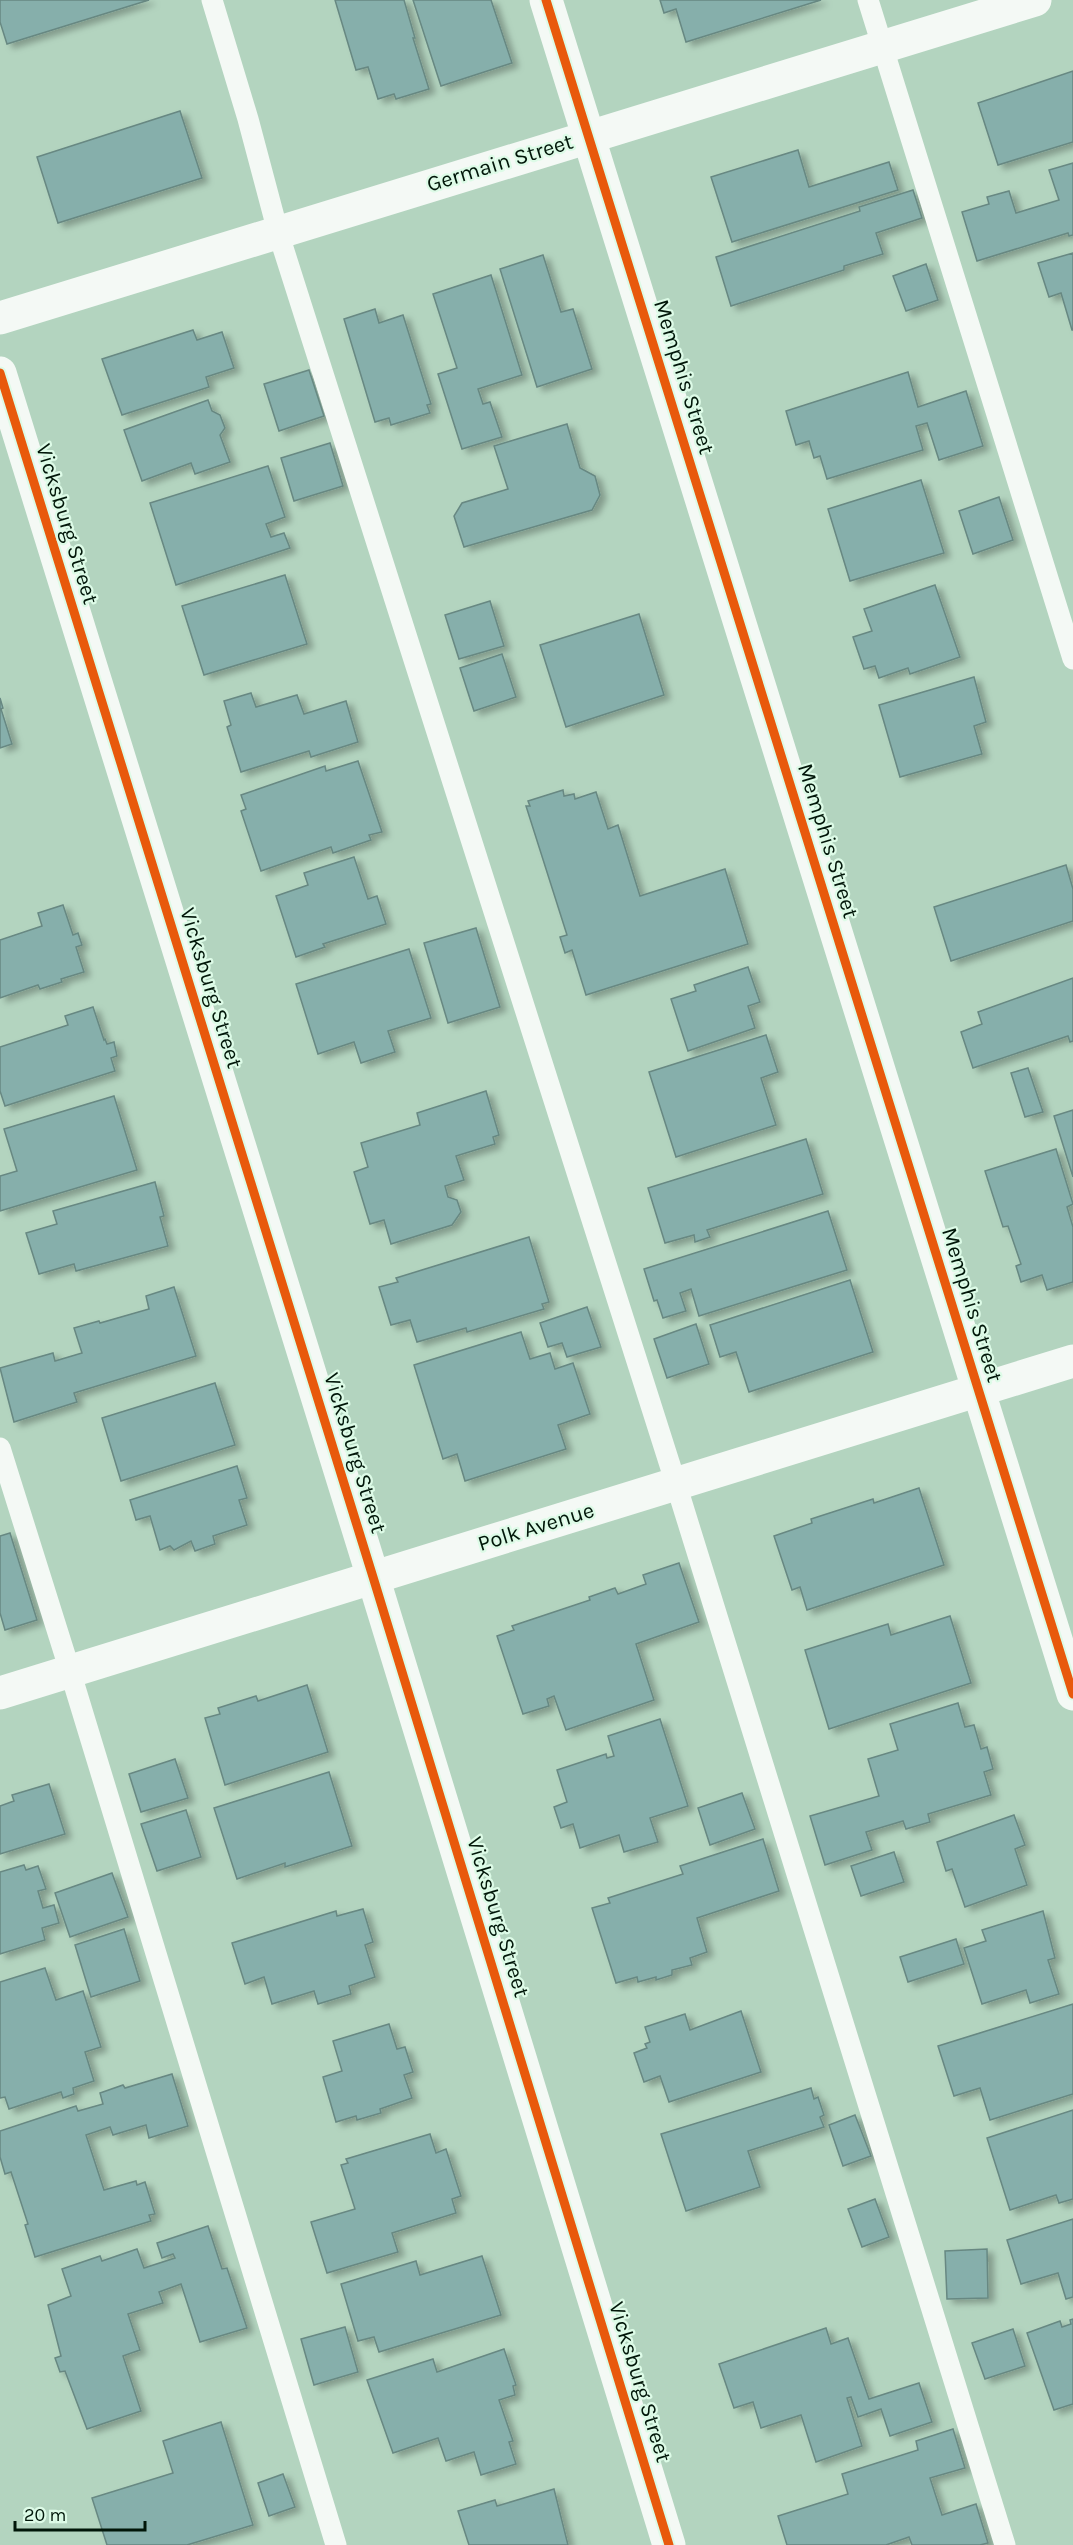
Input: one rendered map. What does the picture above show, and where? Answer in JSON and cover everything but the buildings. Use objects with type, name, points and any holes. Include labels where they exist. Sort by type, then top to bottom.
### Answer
[{"type":"street","name":"Memphis Street","points":[[546,0],[1073,1694]]},
{"type":"street","name":"Germain Street","points":[[0,318],[1035,0]]},
{"type":"street","name":"Vicksburg Street","points":[[0,373],[373,1577],[669,2545]]},
{"type":"street","name":"Polk Avenue","points":[[0,1693],[1073,1361]]},
{"type":"lane","points":[[212,0],[248,119],[278,232],[676,1484],[1005,2545]]},
{"type":"lane","points":[[868,0],[1073,659]]},
{"type":"lane","points":[[0,1448],[336,2545]]},
{"type":"cycle path","points":[[546,0],[1073,1694]]},
{"type":"cycle path","points":[[0,373],[373,1577],[669,2545]]}]
